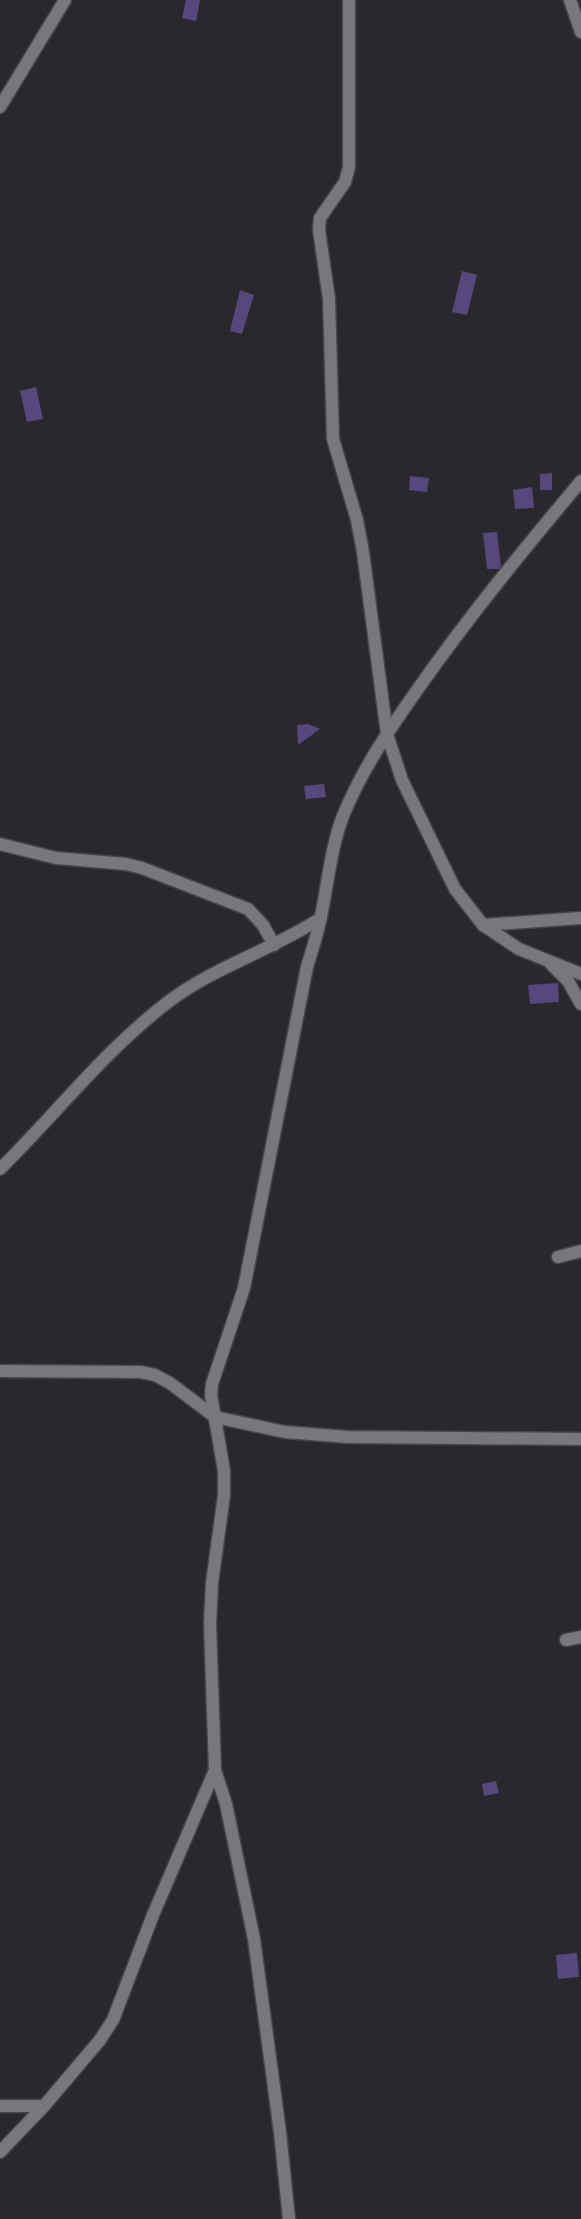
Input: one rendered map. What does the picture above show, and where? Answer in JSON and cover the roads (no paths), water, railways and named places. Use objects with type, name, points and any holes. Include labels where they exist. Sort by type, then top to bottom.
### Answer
[{"type":"street","points":[[0,107],[65,0]]},
{"type":"street","points":[[349,0],[349,167],[345,182],[320,218],[319,230],[330,299],[333,439],[360,536],[386,734],[402,780],[455,889],[483,925],[519,949],[581,974]]},
{"type":"street","points":[[570,0],[581,32]]},
{"type":"street","points":[[289,2219],[280,2132],[254,1939],[226,1804],[214,1770],[210,1624],[212,1582],[224,1495],[224,1471],[214,1417],[211,1394],[212,1384],[244,1288],[308,967],[321,918],[329,870],[343,817],[386,734],[493,587],[581,481]]},
{"type":"street","points":[[0,844],[56,858],[126,864],[142,868],[248,909],[262,925],[274,944]]},
{"type":"street","points":[[0,1169],[104,1057],[169,1001],[216,972],[298,933],[321,918]]},
{"type":"street","points":[[483,925],[581,918]]},
{"type":"street","points":[[548,960],[568,981],[581,1004]]},
{"type":"street","points":[[558,1257],[581,1252]]},
{"type":"street","points":[[0,1371],[140,1372],[170,1383],[214,1417],[285,1432],[348,1436],[581,1439]]},
{"type":"street","points":[[566,1640],[581,1636]]},
{"type":"street","points":[[0,2152],[44,2106],[100,2040],[113,2020],[153,1915],[214,1770]]},
{"type":"street","points":[[0,2106],[44,2106]]}]
